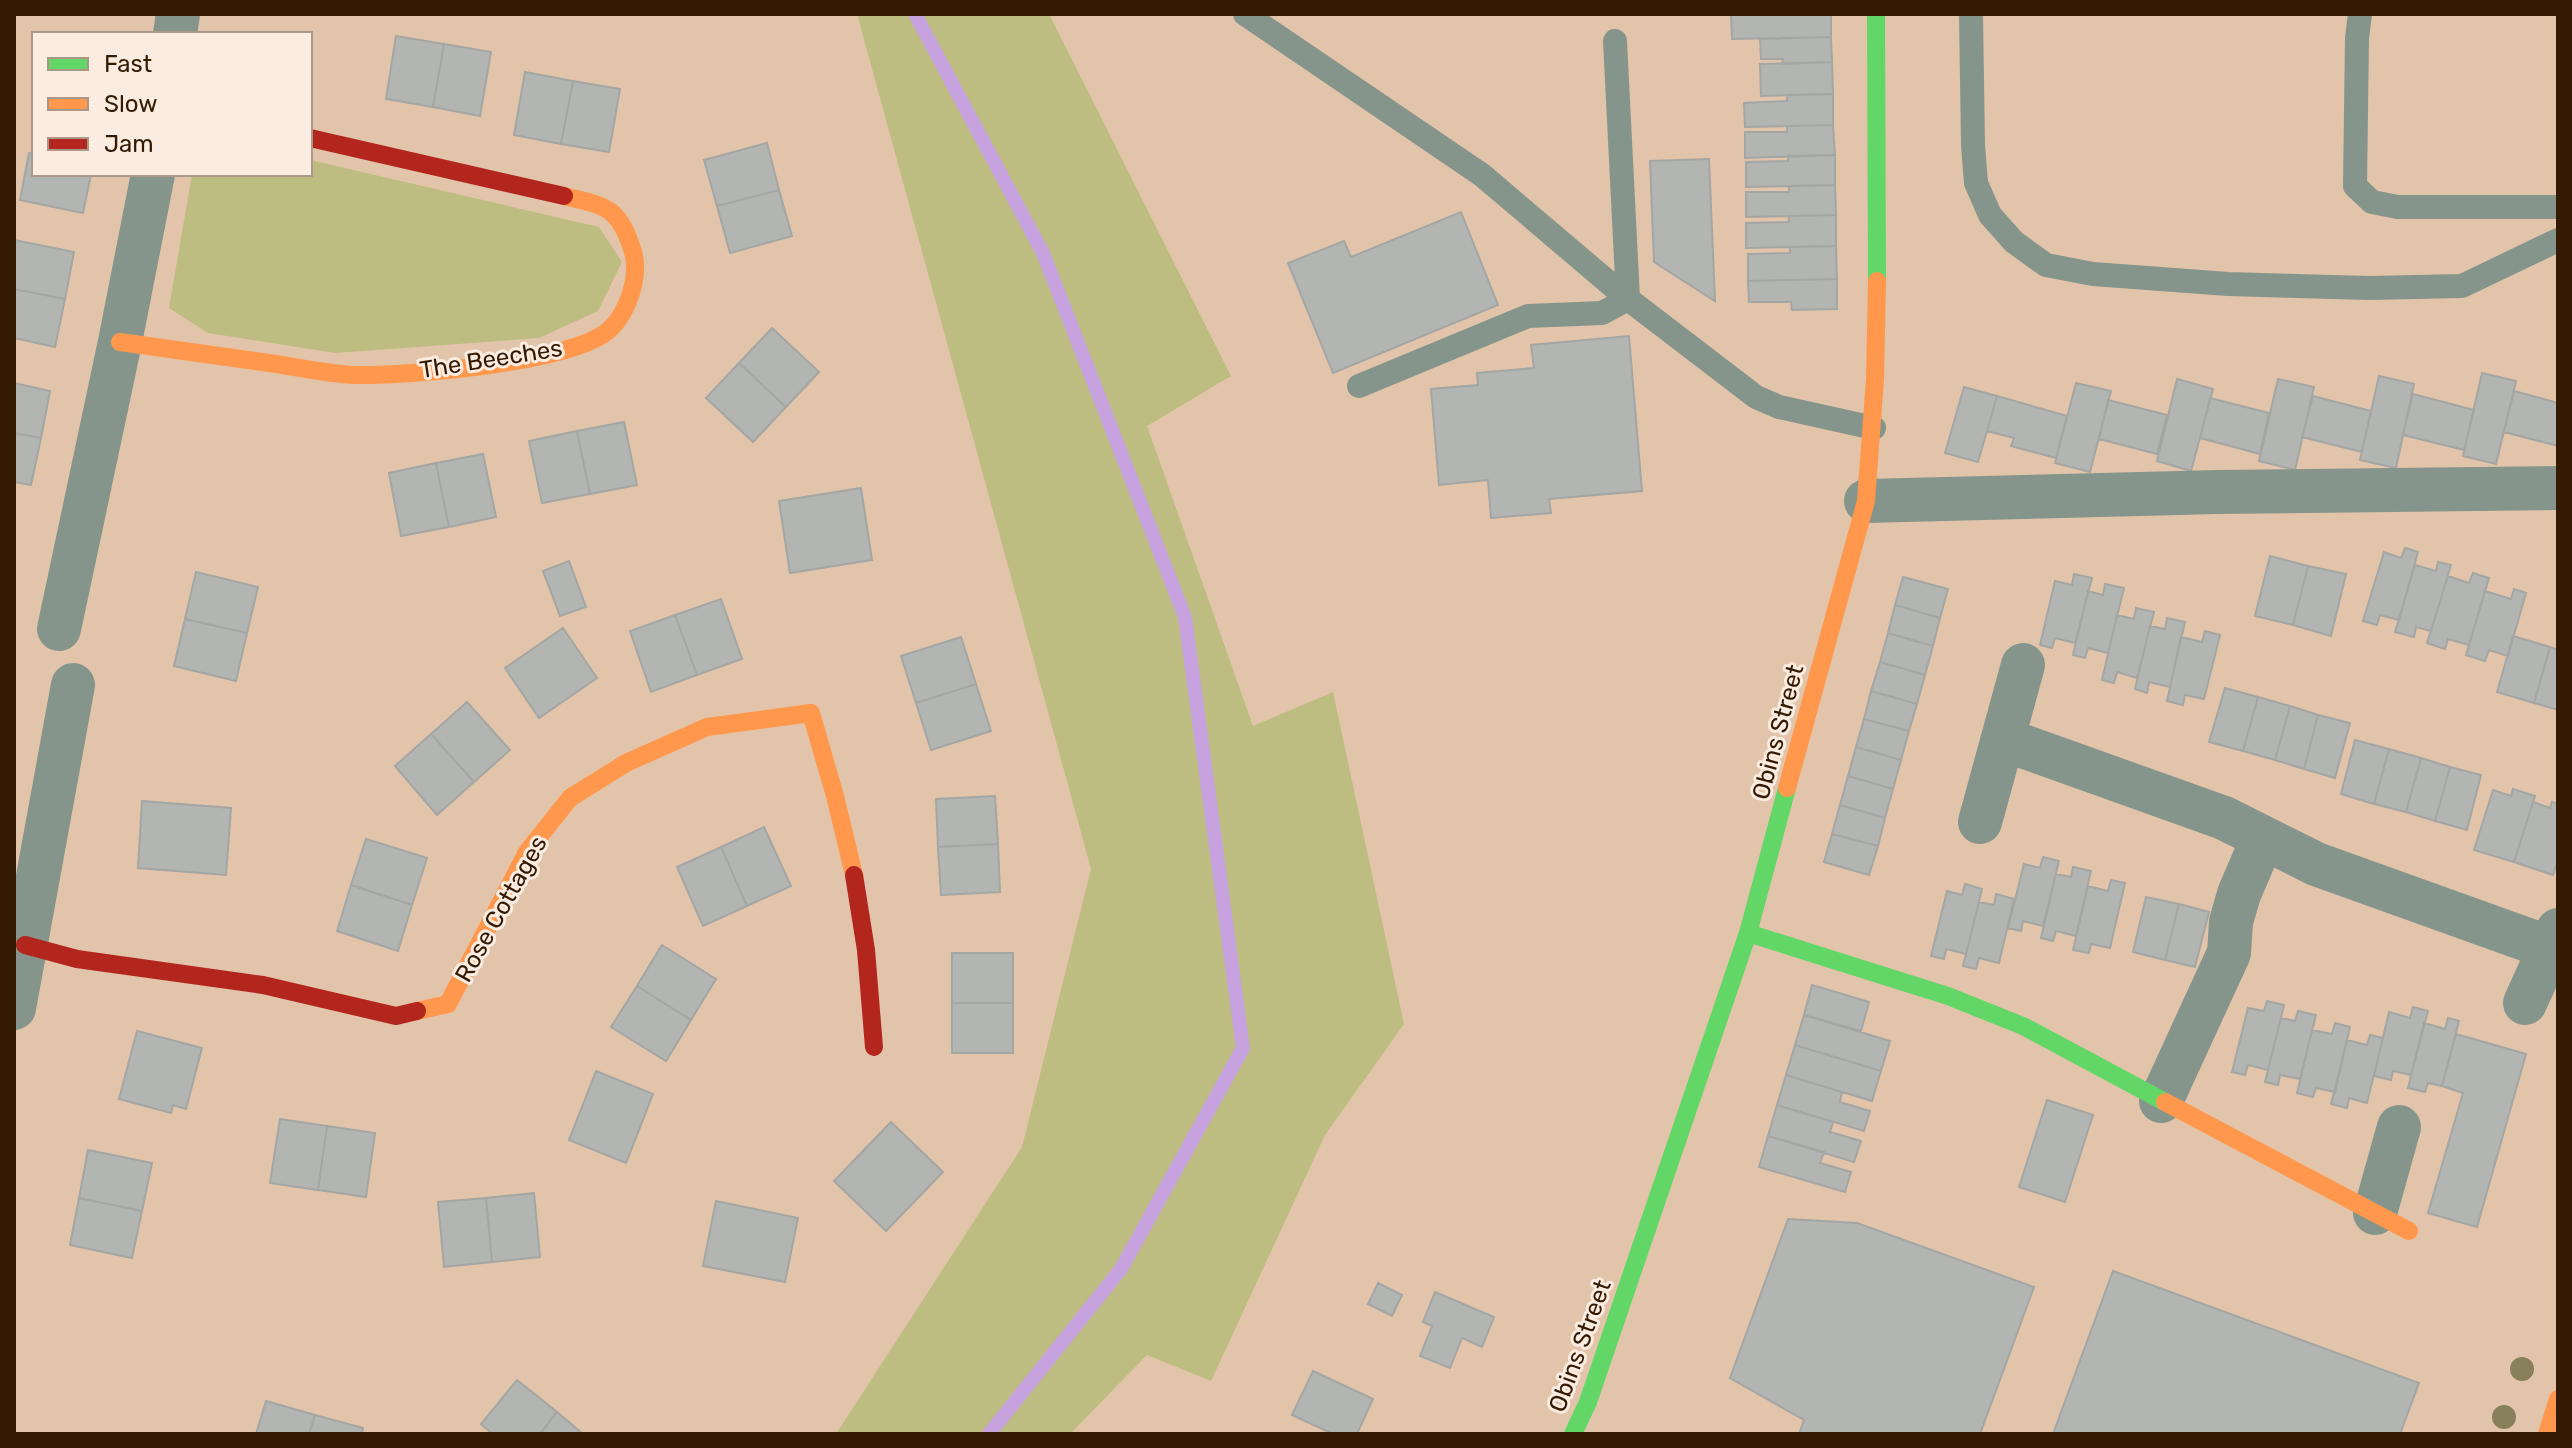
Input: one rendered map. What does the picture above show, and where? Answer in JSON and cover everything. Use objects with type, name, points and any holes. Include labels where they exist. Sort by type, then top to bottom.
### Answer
[{"type":"street","name":"Obins Street","points":[[1573,1434],[1588,1402],[1748,933],[1866,501],[1874,428],[1876,337],[1876,14]]},
{"type":"street","name":"The Beeches","points":[[120,342],[354,375],[465,368],[563,352],[608,331],[622,314],[631,293],[635,259],[624,224],[600,204],[312,138]]},
{"type":"street","points":[[59,629],[153,176]]},
{"type":"street","points":[[1866,501],[2558,488]]},
{"type":"street","points":[[1980,822],[2023,665]]},
{"type":"street","points":[[14,1008],[73,685]]},
{"type":"street","name":"Rose Cottages","points":[[25,945],[77,959],[263,985],[396,1016],[448,1004],[527,852],[570,798],[626,763],[707,727],[811,713],[836,791],[854,882],[864,936],[874,1047]]},
{"type":"street","points":[[2003,739],[2224,818],[2316,864],[2554,939],[2525,1003]]},
{"type":"street","points":[[2161,1101],[2229,953],[2231,922],[2239,894],[2263,838]]},
{"type":"street","points":[[1748,933],[1948,996],[2023,1026],[2392,1222],[2399,1127]]},
{"type":"street","points":[[2547,1434],[2558,1399]]},
{"type":"lane","points":[[1245,14],[1482,175],[1628,299],[1756,397],[1779,407],[1874,428]]},
{"type":"lane","points":[[1971,14],[1972,131],[1976,183],[1990,215],[2014,242],[2046,265],[2093,274],[2228,284],[2370,288],[2462,286],[2558,240]]},
{"type":"lane","points":[[2360,14],[2355,186],[2372,202],[2398,207],[2558,207]]},
{"type":"lane","points":[[1615,41],[1628,299]]},
{"type":"lane","points":[[1359,386],[1528,316],[1602,313],[1628,299]]},
{"type":"shaded area","points":[[857,14],[1049,14],[1231,376],[1147,426],[1253,726],[1333,692],[1404,1024],[1325,1135],[1211,1381],[1147,1355],[1070,1434],[836,1434],[1022,1147],[1091,869]]},
{"type":"shaded area","points":[[312,160],[599,227],[622,262],[598,311],[539,338],[335,353],[208,333],[169,308],[192,176],[312,176]]},
{"type":"building","points":[[1731,14],[1831,14],[1831,37],[1732,39]]},
{"type":"building","points":[[396,36],[444,44],[433,107],[386,99]]},
{"type":"building","points":[[1831,37],[1832,62],[1782,64],[1783,59],[1761,59],[1760,39]]},
{"type":"building","points":[[444,44],[491,52],[480,116],[433,107]]},
{"type":"building","points":[[1832,62],[1833,94],[1761,96],[1760,64]]},
{"type":"building","points":[[525,72],[573,81],[561,144],[514,135]]},
{"type":"building","points":[[573,81],[620,89],[609,152],[561,144]]},
{"type":"building","points":[[1833,94],[1833,125],[1745,127],[1744,103],[1787,101],[1787,95]]},
{"type":"building","points":[[1833,125],[1835,155],[1745,158],[1745,132],[1787,132],[1787,126]]},
{"type":"building","points":[[767,143],[779,190],[717,206],[704,160]]},
{"type":"building","points":[[29,153],[32,154],[32,176],[91,176],[83,213],[20,200]]},
{"type":"building","points":[[1835,155],[1835,185],[1746,187],[1746,162],[1788,161],[1788,156]]},
{"type":"building","points":[[1709,159],[1715,301],[1654,262],[1650,161]]},
{"type":"building","points":[[1835,185],[1836,215],[1746,217],[1746,192],[1789,192],[1789,186]]},
{"type":"building","points":[[779,190],[792,236],[730,253],[717,206]]},
{"type":"building","points":[[1461,212],[1498,305],[1333,373],[1288,263],[1344,241],[1351,257]]},
{"type":"building","points":[[1836,215],[1836,246],[1746,248],[1746,223],[1789,222],[1789,216]]},
{"type":"building","points":[[14,240],[74,252],[65,299],[14,289]]},
{"type":"building","points":[[1836,246],[1837,279],[1748,281],[1748,254],[1790,253],[1790,247]]},
{"type":"building","points":[[1837,279],[1837,309],[1792,310],[1791,302],[1749,302],[1748,281]]},
{"type":"building","points":[[14,289],[65,299],[55,347],[14,338]]},
{"type":"building","points":[[772,328],[819,372],[786,407],[739,363]]},
{"type":"building","points":[[1629,336],[1642,491],[1549,499],[1551,513],[1491,518],[1488,480],[1439,485],[1431,389],[1478,385],[1477,373],[1534,368],[1531,345]]},
{"type":"building","points":[[739,363],[786,407],[753,442],[706,398]]},
{"type":"building","points":[[2482,373],[2516,381],[2496,464],[2463,456]]},
{"type":"building","points":[[2379,376],[2414,384],[2396,468],[2360,460]]},
{"type":"building","points":[[2177,379],[2213,389],[2191,471],[2157,461]]},
{"type":"building","points":[[2278,379],[2314,387],[2295,470],[2259,461]]},
{"type":"building","points":[[14,383],[50,391],[41,438],[14,433]]},
{"type":"building","points":[[2076,383],[2111,391],[2090,472],[2055,463]]},
{"type":"building","points":[[1964,387],[1997,396],[1978,462],[1945,453]]},
{"type":"building","points":[[2514,391],[2558,403],[2558,446],[2504,432]]},
{"type":"building","points":[[2413,394],[2474,410],[2464,450],[2403,435]]},
{"type":"building","points":[[1997,396],[2067,416],[2056,458],[2011,446],[2014,438],[1987,431]]},
{"type":"building","points":[[2313,396],[2371,411],[2362,452],[2302,437]]},
{"type":"building","points":[[2210,398],[2269,413],[2260,454],[2200,438]]},
{"type":"building","points":[[2108,400],[2167,415],[2157,454],[2099,439]]},
{"type":"building","points":[[624,422],[637,485],[590,494],[577,431]]},
{"type":"building","points":[[577,431],[590,494],[542,503],[529,441]]},
{"type":"building","points":[[14,433],[41,438],[31,485],[14,482]]},
{"type":"building","points":[[483,454],[496,517],[449,527],[436,463]]},
{"type":"building","points":[[436,463],[449,527],[401,536],[389,473]]},
{"type":"building","points":[[861,488],[872,560],[790,573],[779,501]]},
{"type":"building","points":[[2405,548],[2418,552],[2399,620],[2380,615],[2377,625],[2363,621],[2384,552],[2401,558]]},
{"type":"building","points":[[2270,556],[2308,566],[2293,625],[2255,616]]},
{"type":"building","points":[[569,561],[586,607],[560,616],[543,571]]},
{"type":"building","points":[[2438,562],[2451,565],[2431,631],[2416,627],[2414,637],[2395,632],[2415,565],[2436,571]]},
{"type":"building","points":[[2308,566],[2346,574],[2331,636],[2293,625]]},
{"type":"building","points":[[196,572],[258,587],[247,633],[185,619]]},
{"type":"building","points":[[2473,573],[2489,578],[2469,645],[2448,639],[2445,649],[2427,643],[2448,576],[2469,583]]},
{"type":"building","points":[[2074,574],[2092,578],[2075,643],[2055,638],[2052,648],[2040,645],[2055,581],[2072,585]]},
{"type":"building","points":[[1903,577],[1948,589],[1940,618],[1895,605]]},
{"type":"building","points":[[2105,584],[2124,588],[2108,653],[2088,648],[2085,658],[2073,655],[2088,591],[2103,595]]},
{"type":"building","points":[[2514,589],[2526,593],[2508,656],[2489,650],[2485,661],[2466,655],[2485,591],[2511,599]]},
{"type":"building","points":[[721,599],[742,659],[697,675],[675,615]]},
{"type":"building","points":[[1895,605],[1940,618],[1933,646],[1888,633]]},
{"type":"building","points":[[2136,608],[2154,612],[2137,678],[2117,672],[2114,683],[2102,680],[2117,615],[2134,619]]},
{"type":"building","points":[[675,615],[697,675],[651,692],[630,631]]},
{"type":"building","points":[[2167,618],[2185,622],[2170,687],[2149,682],[2147,693],[2135,689],[2150,626],[2165,629]]},
{"type":"building","points":[[185,619],[247,633],[236,681],[174,666]]},
{"type":"building","points":[[563,628],[597,678],[539,718],[505,668]]},
{"type":"building","points":[[2205,631],[2220,635],[2204,699],[2185,695],[2183,705],[2167,701],[2181,637],[2202,642]]},
{"type":"building","points":[[1888,633],[1933,646],[1925,675],[1880,662]]},
{"type":"building","points":[[2513,636],[2550,647],[2534,703],[2497,692]]},
{"type":"building","points":[[961,637],[976,684],[916,703],[901,656]]},
{"type":"building","points":[[2550,647],[2558,650],[2558,710],[2534,703]]},
{"type":"building","points":[[1880,662],[1925,675],[1917,704],[1871,691]]},
{"type":"building","points":[[976,684],[991,731],[931,750],[916,703]]},
{"type":"building","points":[[2225,688],[2258,697],[2243,751],[2209,742]]},
{"type":"building","points":[[1871,691],[1917,704],[1909,731],[1864,719]]},
{"type":"building","points":[[2258,697],[2290,706],[2275,760],[2243,751]]},
{"type":"building","points":[[467,702],[510,750],[474,782],[431,734]]},
{"type":"building","points":[[2290,706],[2318,715],[2304,769],[2275,760]]},
{"type":"building","points":[[2318,715],[2350,723],[2335,778],[2304,769]]},
{"type":"building","points":[[1864,719],[1909,731],[1901,760],[1856,747]]},
{"type":"building","points":[[431,734],[474,782],[437,815],[395,766]]},
{"type":"building","points":[[2355,740],[2389,749],[2374,804],[2341,794]]},
{"type":"building","points":[[1856,747],[1901,760],[1893,789],[1848,776]]},
{"type":"building","points":[[2389,749],[2421,758],[2406,812],[2374,804]]},
{"type":"building","points":[[2421,758],[2450,767],[2435,821],[2406,812]]},
{"type":"building","points":[[2450,767],[2481,775],[2467,830],[2435,821]]},
{"type":"building","points":[[1848,776],[1893,789],[1885,818],[1840,805]]},
{"type":"building","points":[[2513,789],[2535,796],[2514,862],[2474,850],[2493,790],[2511,796]]},
{"type":"building","points":[[995,796],[998,844],[938,847],[936,799]]},
{"type":"building","points":[[142,801],[231,808],[226,875],[138,868]]},
{"type":"building","points":[[2533,802],[2550,808],[2552,802],[2558,804],[2558,860],[2553,875],[2514,862]]},
{"type":"building","points":[[1840,805],[1885,818],[1878,846],[1832,834]]},
{"type":"building","points":[[764,827],[791,886],[747,906],[721,847]]},
{"type":"building","points":[[1832,834],[1878,846],[1869,875],[1824,862]]},
{"type":"building","points":[[366,839],[427,858],[412,905],[351,885]]},
{"type":"building","points":[[998,844],[1000,892],[941,895],[938,847]]},
{"type":"building","points":[[721,847],[747,906],[703,926],[677,867]]},
{"type":"building","points":[[2043,857],[2059,861],[2043,926],[2023,921],[2021,931],[2008,928],[2024,864],[2040,868]]},
{"type":"building","points":[[2073,867],[2091,871],[2076,936],[2056,931],[2053,941],[2041,938],[2056,874],[2071,877]]},
{"type":"building","points":[[2111,880],[2125,883],[2110,948],[2091,944],[2089,953],[2073,950],[2088,886],[2108,891]]},
{"type":"building","points":[[1965,884],[1982,889],[1966,954],[1946,949],[1944,959],[1931,956],[1947,891],[1962,895]]},
{"type":"building","points":[[351,885],[412,905],[398,951],[337,931]]},
{"type":"building","points":[[1996,894],[2014,899],[1999,963],[1979,958],[1976,969],[1963,966],[1979,902],[1994,905]]},
{"type":"building","points":[[2146,897],[2179,904],[2165,960],[2133,952]]},
{"type":"building","points":[[2179,904],[2209,912],[2195,967],[2165,960]]},
{"type":"building","points":[[662,945],[716,979],[691,1020],[637,986]]},
{"type":"building","points":[[952,953],[1013,953],[1013,1003],[952,1003]]},
{"type":"building","points":[[1812,985],[1869,1002],[1861,1031],[1804,1015]]},
{"type":"building","points":[[637,986],[691,1020],[666,1061],[611,1027]]},
{"type":"building","points":[[2267,1001],[2284,1005],[2268,1070],[2248,1065],[2245,1075],[2232,1072],[2248,1008],[2264,1011]]},
{"type":"building","points":[[952,1003],[1013,1003],[1013,1053],[952,1053]]},
{"type":"building","points":[[2413,1007],[2428,1011],[2411,1075],[2393,1071],[2391,1080],[2374,1076],[2389,1012],[2410,1018]]},
{"type":"building","points":[[2298,1011],[2316,1015],[2300,1079],[2280,1075],[2278,1085],[2265,1082],[2281,1018],[2295,1021]]},
{"type":"building","points":[[1804,1015],[1890,1041],[1881,1071],[1795,1045]]},
{"type":"building","points":[[2448,1018],[2459,1021],[2442,1086],[2428,1083],[2425,1092],[2408,1088],[2424,1023],[2445,1029]]},
{"type":"building","points":[[2335,1023],[2350,1027],[2335,1092],[2316,1088],[2313,1097],[2297,1093],[2312,1030],[2332,1034]]},
{"type":"building","points":[[137,1031],[202,1048],[186,1109],[173,1105],[171,1113],[119,1099]]},
{"type":"building","points":[[2456,1034],[2526,1054],[2477,1227],[2428,1213],[2463,1093],[2442,1086]]},
{"type":"building","points":[[2370,1035],[2383,1038],[2367,1103],[2349,1098],[2347,1108],[2331,1104],[2347,1040],[2367,1045]]},
{"type":"building","points":[[1795,1045],[1881,1071],[1872,1101],[1786,1075]]},
{"type":"building","points":[[596,1071],[653,1094],[626,1163],[569,1140]]},
{"type":"building","points":[[1786,1075],[1842,1092],[1840,1102],[1870,1111],[1864,1131],[1777,1105]]},
{"type":"building","points":[[2047,1100],[2093,1115],[2065,1202],[2019,1187]]},
{"type":"building","points":[[1777,1105],[1833,1122],[1830,1132],[1861,1141],[1854,1162],[1768,1136]]},
{"type":"building","points":[[280,1119],[327,1126],[318,1190],[270,1183]]},
{"type":"building","points":[[891,1122],[943,1172],[886,1231],[834,1181]]},
{"type":"building","points":[[327,1126],[375,1133],[366,1197],[318,1190]]},
{"type":"building","points":[[1768,1136],[1824,1152],[1820,1163],[1851,1172],[1845,1192],[1759,1167]]},
{"type":"building","points":[[88,1150],[152,1163],[142,1211],[79,1198]]},
{"type":"building","points":[[534,1193],[540,1257],[492,1262],[486,1198]]},
{"type":"building","points":[[79,1198],[142,1211],[132,1258],[70,1245]]},
{"type":"building","points":[[486,1198],[492,1262],[444,1267],[438,1202]]},
{"type":"building","points":[[716,1201],[798,1218],[785,1282],[703,1266]]},
{"type":"building","points":[[1788,1219],[1857,1223],[2034,1287],[1980,1434],[1799,1434],[1804,1420],[1730,1378]]},
{"type":"building","points":[[2113,1271],[2419,1383],[2400,1434],[2053,1434]]},
{"type":"building","points":[[1378,1283],[1402,1295],[1392,1316],[1368,1304]]},
{"type":"building","points":[[1435,1292],[1494,1317],[1482,1347],[1462,1338],[1450,1368],[1420,1356],[1432,1326],[1423,1322]]},
{"type":"building","points":[[1313,1371],[1373,1399],[1357,1434],[1333,1434],[1292,1415]]},
{"type":"building","points":[[517,1380],[557,1412],[540,1434],[493,1434],[481,1424]]},
{"type":"building","points":[[266,1401],[315,1415],[309,1434],[256,1434]]},
{"type":"building","points":[[557,1412],[583,1434],[540,1434]]},
{"type":"building","points":[[315,1415],[363,1428],[362,1434],[309,1434]]},
{"type":"waterway","points":[[915,14],[1043,253],[1185,617],[1243,1048],[1121,1269],[989,1434]]},
{"type":"traffic: fast","points":[[1876,14],[1877,281]]},
{"type":"traffic: fast","points":[[1573,1434],[1588,1402],[1748,933],[1787,788]]},
{"type":"traffic: fast","points":[[1748,933],[1948,996],[2023,1026],[2165,1102]]},
{"type":"traffic: slow","points":[[120,342],[355,375],[448,370],[561,351],[590,341],[616,323],[631,294],[635,272],[628,237],[616,217],[601,206],[564,196]]},
{"type":"traffic: slow","points":[[1787,788],[1866,501],[1875,379],[1877,281]]},
{"type":"traffic: slow","points":[[417,1011],[448,1004],[527,852],[570,798],[626,763],[707,727],[811,713],[854,875]]},
{"type":"traffic: slow","points":[[2165,1102],[2409,1231]]},
{"type":"traffic: slow","points":[[2547,1434],[2558,1399]]},
{"type":"traffic: jam","points":[[312,138],[564,196]]},
{"type":"traffic: jam","points":[[854,875],[866,950],[874,1047]]},
{"type":"traffic: jam","points":[[25,945],[77,959],[263,985],[396,1016],[417,1011]]}]
